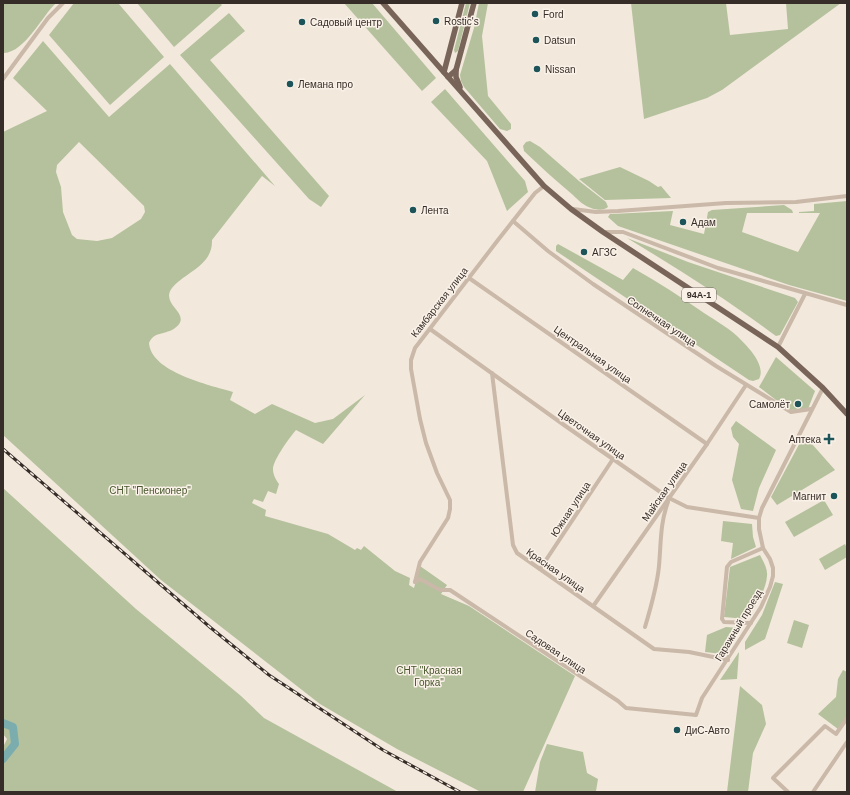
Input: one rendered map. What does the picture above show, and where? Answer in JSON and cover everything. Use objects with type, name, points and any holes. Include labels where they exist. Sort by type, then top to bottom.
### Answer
[{"type":"main road","points":[[383,3],[544,186],[571,209]]},
{"type":"main road","points":[[444,72],[462,3]]},
{"type":"main road","points":[[461,92],[456,77],[456,70],[474,3]]},
{"type":"main road","points":[[448,77],[456,70]]},
{"type":"main road","name":"94А-1","points":[[571,209],[603,232],[778,347],[823,388],[847,414]]},
{"type":"street","points":[[3,78],[48,18],[63,3]]},
{"type":"street","name":"Камбарская улица","points":[[415,582],[420,562],[448,518],[450,500],[437,473],[426,443],[420,419],[411,369],[411,360],[415,348],[535,193],[544,186]]},
{"type":"street","points":[[571,209],[596,212],[618,211],[726,203],[796,202],[847,196]]},
{"type":"street","name":"Солнечная улица","points":[[513,221],[548,251],[593,284],[746,385],[791,412],[812,409]]},
{"type":"street","points":[[603,232],[623,232],[718,268],[847,305]]},
{"type":"street","name":"Центральная улица","points":[[469,278],[707,444]]},
{"type":"street","points":[[778,347],[805,294]]},
{"type":"street","name":"Цветочная улица","points":[[430,329],[669,498],[687,507],[759,518]]},
{"type":"street","name":"Красная улица","points":[[492,373],[513,545],[517,553],[594,605],[654,649],[690,652],[728,660]]},
{"type":"street","name":"Майская улица","points":[[594,605],[707,444],[746,385]]},
{"type":"street","name":"Гаражный проезд","points":[[696,715],[702,698],[761,608],[770,587],[774,576],[770,559],[763,548],[760,536],[759,518],[762,508],[823,388]]},
{"type":"street","name":"Южная улица","points":[[540,569],[613,459]]},
{"type":"street","points":[[645,627],[657,583],[661,527],[669,498]]},
{"type":"street","points":[[751,623],[724,622],[722,620],[727,567],[731,562],[763,548]]},
{"type":"street","name":"Садовая улица","points":[[415,582],[420,580],[440,590],[450,590],[612,697],[626,708],[696,715]]},
{"type":"street","points":[[788,792],[773,778],[826,726],[836,734],[847,718]]},
{"type":"street","points":[[813,792],[847,742]]},
{"type":"green space","points":[[3,3],[56,3],[19,47],[4,53]]},
{"type":"green space","points":[[74,3],[118,3],[164,57],[110,105],[49,35]]},
{"type":"green space","points":[[137,3],[220,3],[222,5],[174,47]]},
{"type":"green space","points":[[344,3],[372,3],[436,78],[422,91]]},
{"type":"green space","points":[[466,3],[470,3],[458,51],[455,53],[454,50]]},
{"type":"green space","points":[[479,3],[488,3],[482,36],[488,96],[511,124],[511,129],[507,131],[500,129],[464,87],[461,81],[460,75],[474,28]]},
{"type":"green space","points":[[631,3],[726,3],[730,35],[788,29],[786,3],[841,3],[722,90],[707,98],[644,119]]},
{"type":"green space","points":[[229,13],[245,31],[210,60],[329,196],[321,207],[309,199],[180,55]]},
{"type":"green space","points":[[43,41],[109,117],[170,64],[275,186],[262,176],[212,240],[211,249],[208,256],[197,268],[177,282],[172,288],[169,294],[170,299],[181,318],[180,323],[172,330],[157,335],[151,339],[149,343],[152,353],[160,362],[183,376],[233,392],[230,400],[255,414],[272,404],[315,423],[333,419],[365,395],[323,444],[296,430],[282,449],[274,465],[274,473],[279,484],[276,494],[268,491],[263,502],[254,499],[252,503],[266,510],[265,516],[328,534],[355,550],[357,548],[361,550],[364,546],[395,571],[410,578],[409,585],[414,588],[420,566],[447,585],[441,594],[469,606],[575,676],[523,792],[481,792],[397,749],[320,704],[161,580],[3,435],[3,132],[47,111],[13,78]],"holes":[[[79,142],[144,206],[145,212],[141,219],[112,238],[97,241],[77,239],[72,235],[63,212],[61,187],[56,172],[57,165]]]},
{"type":"green space","points":[[445,89],[525,181],[528,192],[507,211],[487,161],[431,102]]},
{"type":"green space","points":[[530,141],[540,147],[606,202],[608,207],[602,210],[595,209],[586,206],[579,201],[524,151],[523,146],[526,142]]},
{"type":"green space","points":[[620,167],[658,187],[661,186],[671,198],[605,200],[579,179]]},
{"type":"green space","points":[[847,201],[847,301],[789,285],[618,226],[608,217],[610,214],[673,211],[670,225],[704,234],[708,212],[712,210],[784,205],[792,210],[793,213],[747,213],[742,232],[798,252],[820,213],[799,212],[814,211],[814,204]]},
{"type":"green space","points":[[627,238],[688,262],[795,298],[798,302],[780,335],[776,336],[721,297]]},
{"type":"green space","points":[[558,244],[623,280],[633,268],[723,325],[733,332],[749,348],[756,358],[759,363],[761,374],[759,379],[753,381],[749,380],[556,251],[556,246]]},
{"type":"green space","points":[[776,357],[815,391],[808,409],[789,410],[759,387]]},
{"type":"green space","points":[[736,421],[776,450],[759,488],[753,511],[741,509],[732,480],[739,444],[733,437],[731,428]]},
{"type":"green space","points":[[804,435],[835,470],[777,505],[771,497]]},
{"type":"green space","points":[[3,488],[136,609],[241,696],[264,718],[398,792],[3,792],[3,747],[7,739],[3,734]]},
{"type":"green space","points":[[824,500],[833,515],[794,537],[785,522]]},
{"type":"green space","points":[[723,521],[752,524],[753,537],[756,547],[731,559],[733,543],[721,541]]},
{"type":"green space","points":[[845,544],[847,548],[847,557],[825,570],[819,559]]},
{"type":"green space","points":[[760,555],[766,568],[767,576],[765,587],[756,604],[746,619],[724,617],[730,567]]},
{"type":"green space","points":[[775,582],[783,584],[765,639],[745,650],[745,642],[762,615]]},
{"type":"green space","points":[[794,620],[809,625],[802,648],[787,643]]},
{"type":"green space","points":[[726,627],[740,628],[722,654],[705,652],[707,635]]},
{"type":"green space","points":[[739,652],[737,679],[720,680]]},
{"type":"green space","points":[[843,670],[847,672],[847,716],[838,729],[818,714],[836,697],[838,679]]},
{"type":"green space","points":[[740,686],[762,705],[766,724],[753,753],[748,792],[727,792]]},
{"type":"green space","points":[[547,744],[583,752],[587,773],[598,779],[596,791],[601,792],[535,792],[540,762]]},
{"type":"waterway","points":[[3,723],[13,727],[15,744],[3,759]]},
{"type":"railway","points":[[3,449],[211,628],[269,675],[383,750],[460,792]]},
{"type":"place","name":"Ford","points":[[535,14]]},
{"type":"place","name":"Rostic's","points":[[436,21]]},
{"type":"place","name":"Садовый центр","points":[[302,22]]},
{"type":"place","name":"Datsun","points":[[536,40]]},
{"type":"place","name":"Nissan","points":[[537,69]]},
{"type":"place","name":"Лемана про","points":[[290,84]]},
{"type":"place","name":"Лента","points":[[413,210]]},
{"type":"place","name":"Адам","points":[[683,222]]},
{"type":"place","name":"АГЗС","points":[[584,252]]},
{"type":"place","name":"Самолёт","points":[[798,404]]},
{"type":"place","name":"Аптека","points":[[829,439]]},
{"type":"place","name":"Магнит","points":[[834,496]]},
{"type":"place","name":"ДиС-Авто","points":[[677,730]]},
{"type":"park label","name":"СНТ \"Пенсионер\"","points":[[150,490]]},
{"type":"park label","name":"СНТ \"Красная Горка\"","points":[[429,676]]}]
